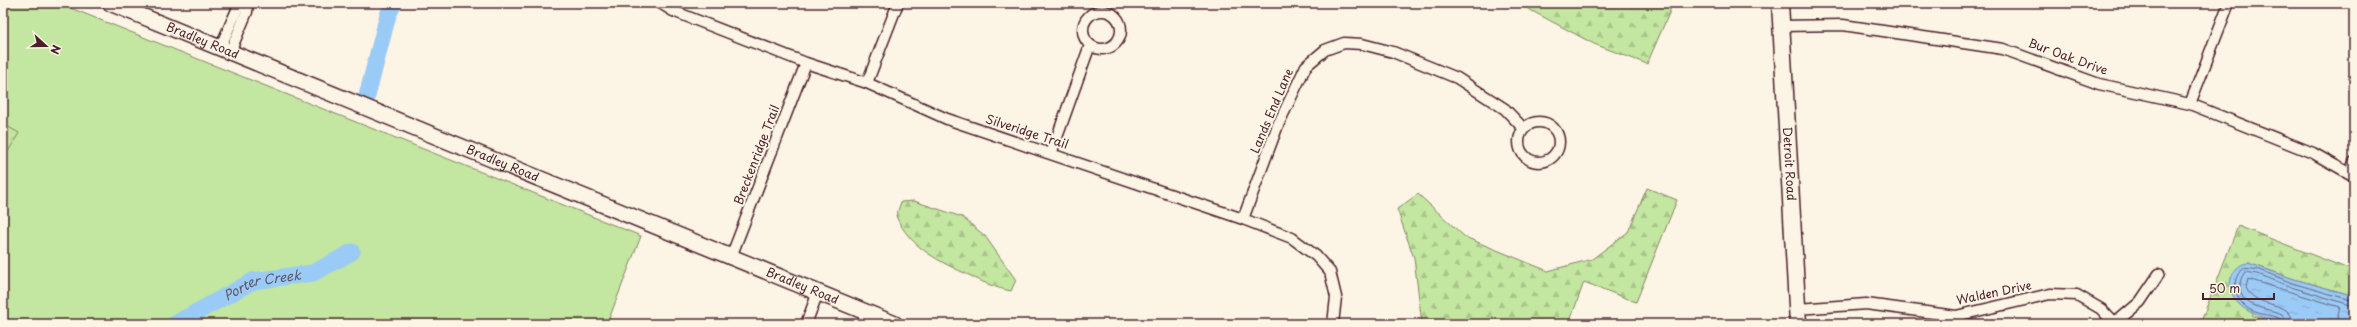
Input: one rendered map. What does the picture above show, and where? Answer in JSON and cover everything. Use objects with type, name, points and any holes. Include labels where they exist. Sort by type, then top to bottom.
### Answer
[{"type":"main road","name":"Detroit Road","points":[[1780,3],[1797,316]]},
{"type":"street","name":"Bradley Road","points":[[110,3],[895,324]]},
{"type":"street","points":[[225,50],[240,3]]},
{"type":"street","points":[[225,50],[246,12],[248,3]]},
{"type":"street","name":"Silveridge Trail","points":[[660,3],[673,11],[806,63],[867,83],[947,119],[1243,219],[1292,238],[1316,256],[1330,272],[1336,297],[1333,324]]},
{"type":"street","points":[[867,83],[898,3]]},
{"type":"street","points":[[2190,104],[2229,3],[2238,3]]},
{"type":"street","name":"Bur Oak Drive","points":[[1781,26],[1843,25],[1995,47],[2099,84],[2190,104],[2314,153],[2352,174]]},
{"type":"street","name":"Lands End Lane","points":[[1243,219],[1278,125],[1306,66],[1325,50],[1344,43],[1362,44],[1393,52],[1457,78],[1505,110],[1524,129]]},
{"type":"street","points":[[1050,154],[1090,45]]},
{"type":"street","name":"Breckenridge Trail","points":[[731,257],[806,63]]},
{"type":"street","points":[[1542,122],[1555,128],[1560,141],[1556,154],[1551,159],[1539,163],[1526,158],[1519,147],[1520,134],[1524,129],[1529,124],[1542,122]]},
{"type":"street","points":[[2352,174],[2354,162]]},
{"type":"street","points":[[2114,324],[2140,302],[2159,274]]},
{"type":"street","points":[[806,324],[818,292]]},
{"type":"street","name":"Walden Drive","points":[[1797,316],[1866,304],[1956,316],[2050,294],[2077,295],[2101,309],[2114,324]]},
{"type":"green space","points":[[3,3],[58,3],[641,236],[607,324],[3,324]]},
{"type":"green space","points":[[1517,3],[1671,3],[1670,11],[1647,64],[1594,44]]},
{"type":"green space","points":[[3,124],[19,133],[3,160]]},
{"type":"green space","points":[[1647,188],[1677,200],[1636,302],[1584,282],[1569,324],[1422,324],[1414,258],[1397,209],[1418,194],[1465,237],[1548,271],[1592,259],[1628,232]]},
{"type":"green space","points":[[914,201],[962,217],[985,236],[1016,280],[1011,291],[985,283],[948,265],[927,253],[909,237],[896,216],[901,202]]},
{"type":"green space","points":[[2238,226],[2354,271],[2354,299],[2351,295],[2294,279],[2248,263],[2253,316],[2283,324],[2200,324]]},
{"type":"water","points":[[2248,263],[2294,279],[2351,295],[2354,302],[2354,309],[2350,324],[2287,322],[2256,315],[2244,308],[2235,299],[2230,281],[2237,268]]},
{"type":"waterway","name":"Porter Creek","points":[[367,96],[388,15],[394,3]]},
{"type":"waterway","name":"Porter Creek","points":[[175,324],[253,281],[313,273],[352,252]]}]
